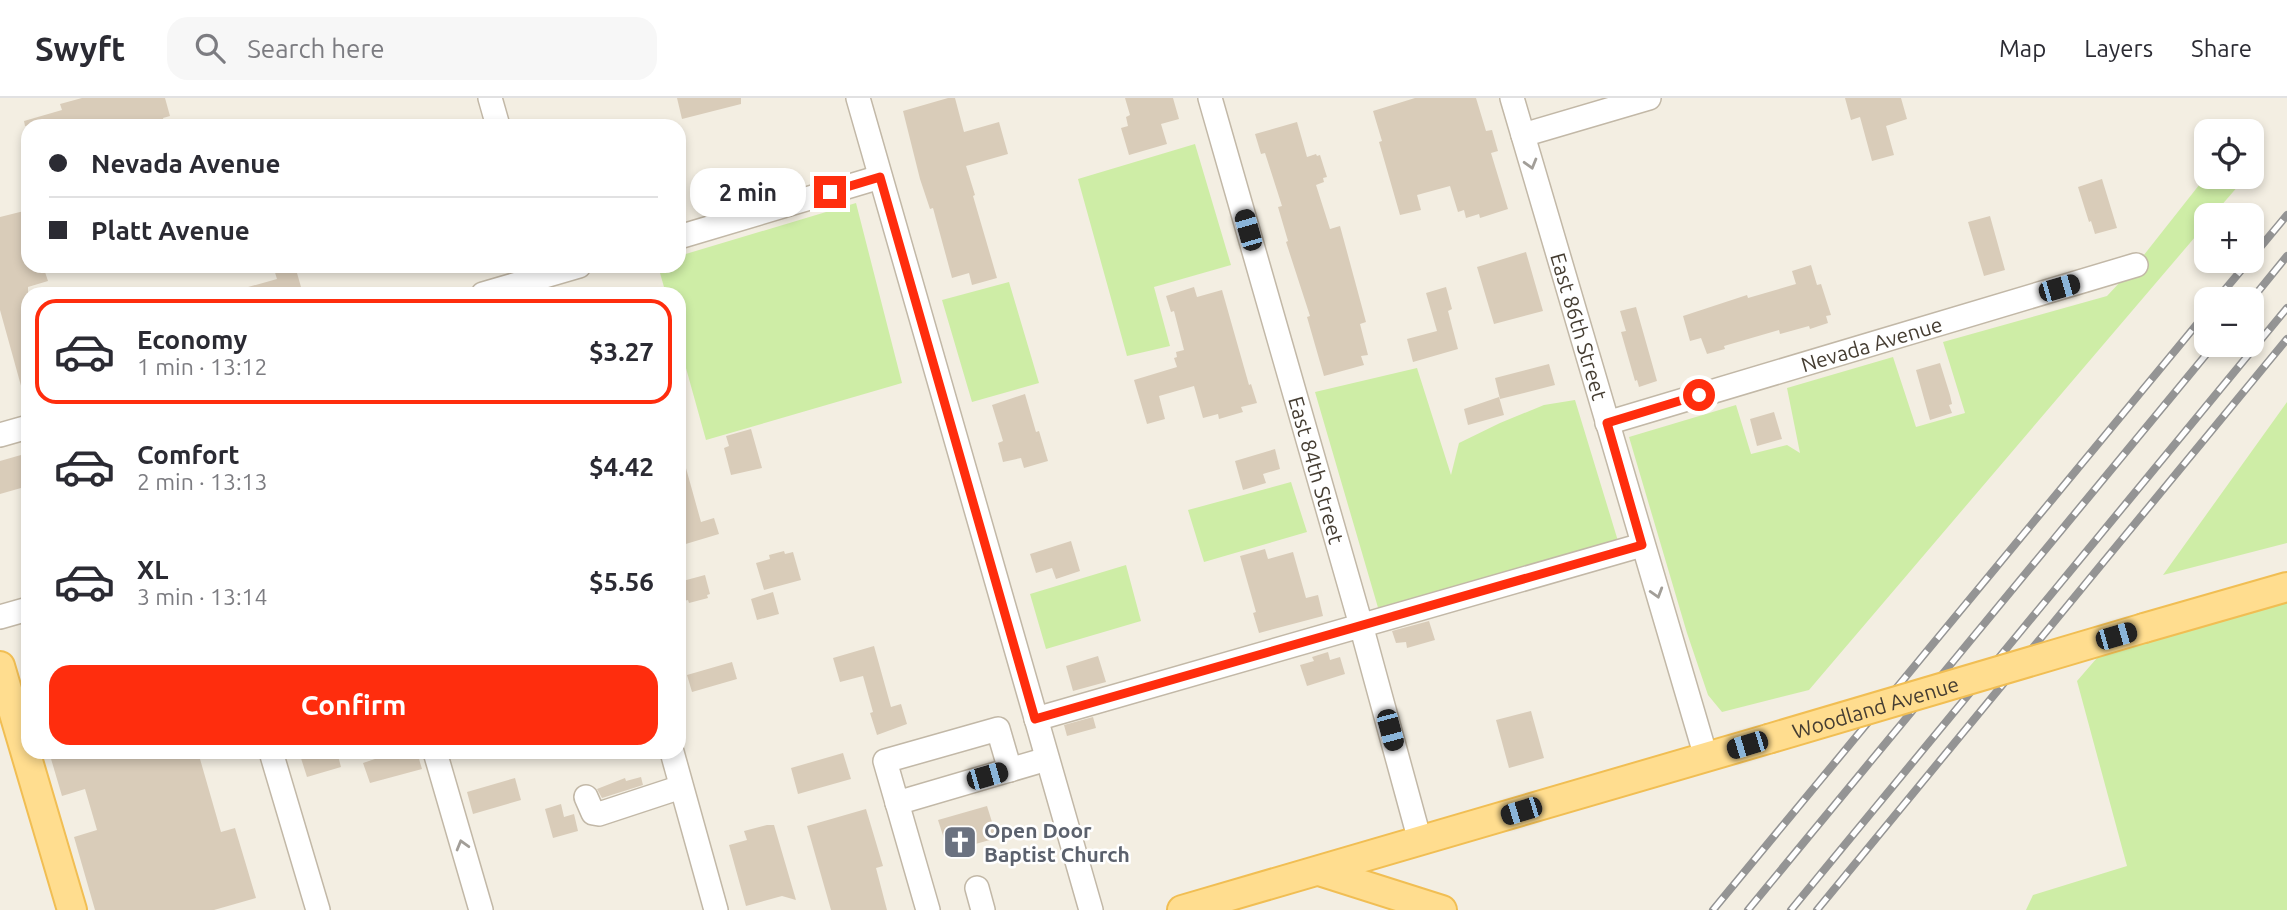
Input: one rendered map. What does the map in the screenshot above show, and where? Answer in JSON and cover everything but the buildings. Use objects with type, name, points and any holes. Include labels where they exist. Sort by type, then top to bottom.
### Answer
[{"type":"main road","name":"Woodland Avenue","points":[[1182,910],[2287,587]]},
{"type":"main road","points":[[0,666],[21,737]]},
{"type":"main road","points":[[27,759],[72,910]]},
{"type":"main road","points":[[1319,871],[1442,910]]},
{"type":"street","points":[[490,98],[496,119]]},
{"type":"street","points":[[858,98],[1091,910]]},
{"type":"street","name":"East 84th Street","points":[[1210,98],[1420,841]]},
{"type":"street","name":"East 86th Street","points":[[1512,98],[1706,757]]},
{"type":"street","points":[[1522,135],[1649,98]]},
{"type":"street","points":[[686,235],[880,177]]},
{"type":"street","name":"Nevada Avenue","points":[[1607,423],[2136,265]]},
{"type":"street","points":[[509,287],[558,273]]},
{"type":"street","points":[[0,435],[21,429]]},
{"type":"street","points":[[1035,719],[1642,545]]},
{"type":"street","points":[[0,617],[21,611]]},
{"type":"street","points":[[928,910],[885,761],[998,729],[1010,770]]},
{"type":"street","points":[[273,759],[318,910]]},
{"type":"street","points":[[437,759],[481,910]]},
{"type":"street","points":[[674,759],[716,910]]},
{"type":"street","points":[[897,803],[1047,759]]},
{"type":"street","points":[[586,797],[593,813],[599,814],[681,787]]},
{"type":"street","points":[[977,888],[983,910]]},
{"type":"green space","points":[[1195,144],[1231,265],[1154,287],[1170,346],[1127,356],[1078,179]]},
{"type":"green space","points":[[2196,189],[2236,189],[2223,203],[2194,203],[2194,238],[1809,690],[1722,712],[1708,695],[1687,633],[1629,437],[1736,405],[1751,454],[1787,445],[1800,453],[1787,388],[1893,357],[1916,427],[1965,413],[1943,342],[2107,296],[2136,265]]},
{"type":"green space","points":[[856,203],[902,383],[706,440],[686,368],[686,287],[664,287],[660,273],[686,273],[686,254]]},
{"type":"green space","points":[[1009,282],[1039,383],[972,402],[942,300]]},
{"type":"green space","points":[[1417,368],[1451,475],[1459,443],[1544,405],[1575,400],[1618,541],[1379,611],[1315,392]]},
{"type":"green space","points":[[2287,402],[2287,543],[2163,575]]},
{"type":"green space","points":[[1291,482],[1307,532],[1204,562],[1188,510]]},
{"type":"green space","points":[[1126,565],[1141,621],[1046,649],[1030,594]]},
{"type":"green space","points":[[2287,587],[2287,910],[2026,910],[2033,895],[2127,866],[2077,681],[2116,636]]},
{"type":"railway","points":[[2264,243],[2287,215]]},
{"type":"railway","points":[[2262,287],[2287,256]]},
{"type":"railway","points":[[2227,287],[2239,273]]},
{"type":"railway","points":[[1791,910],[2287,308]]},
{"type":"railway","points":[[1713,910],[2194,328]]},
{"type":"railway","points":[[1817,910],[2287,339]]},
{"type":"railway","points":[[1748,910],[2204,357]]},
{"type":"place","name":"Open Door Baptist Church","points":[[960,842]]},
{"type":"route","points":[[830,192],[880,177],[1035,719],[1642,545],[1607,423],[1699,395]]}]
